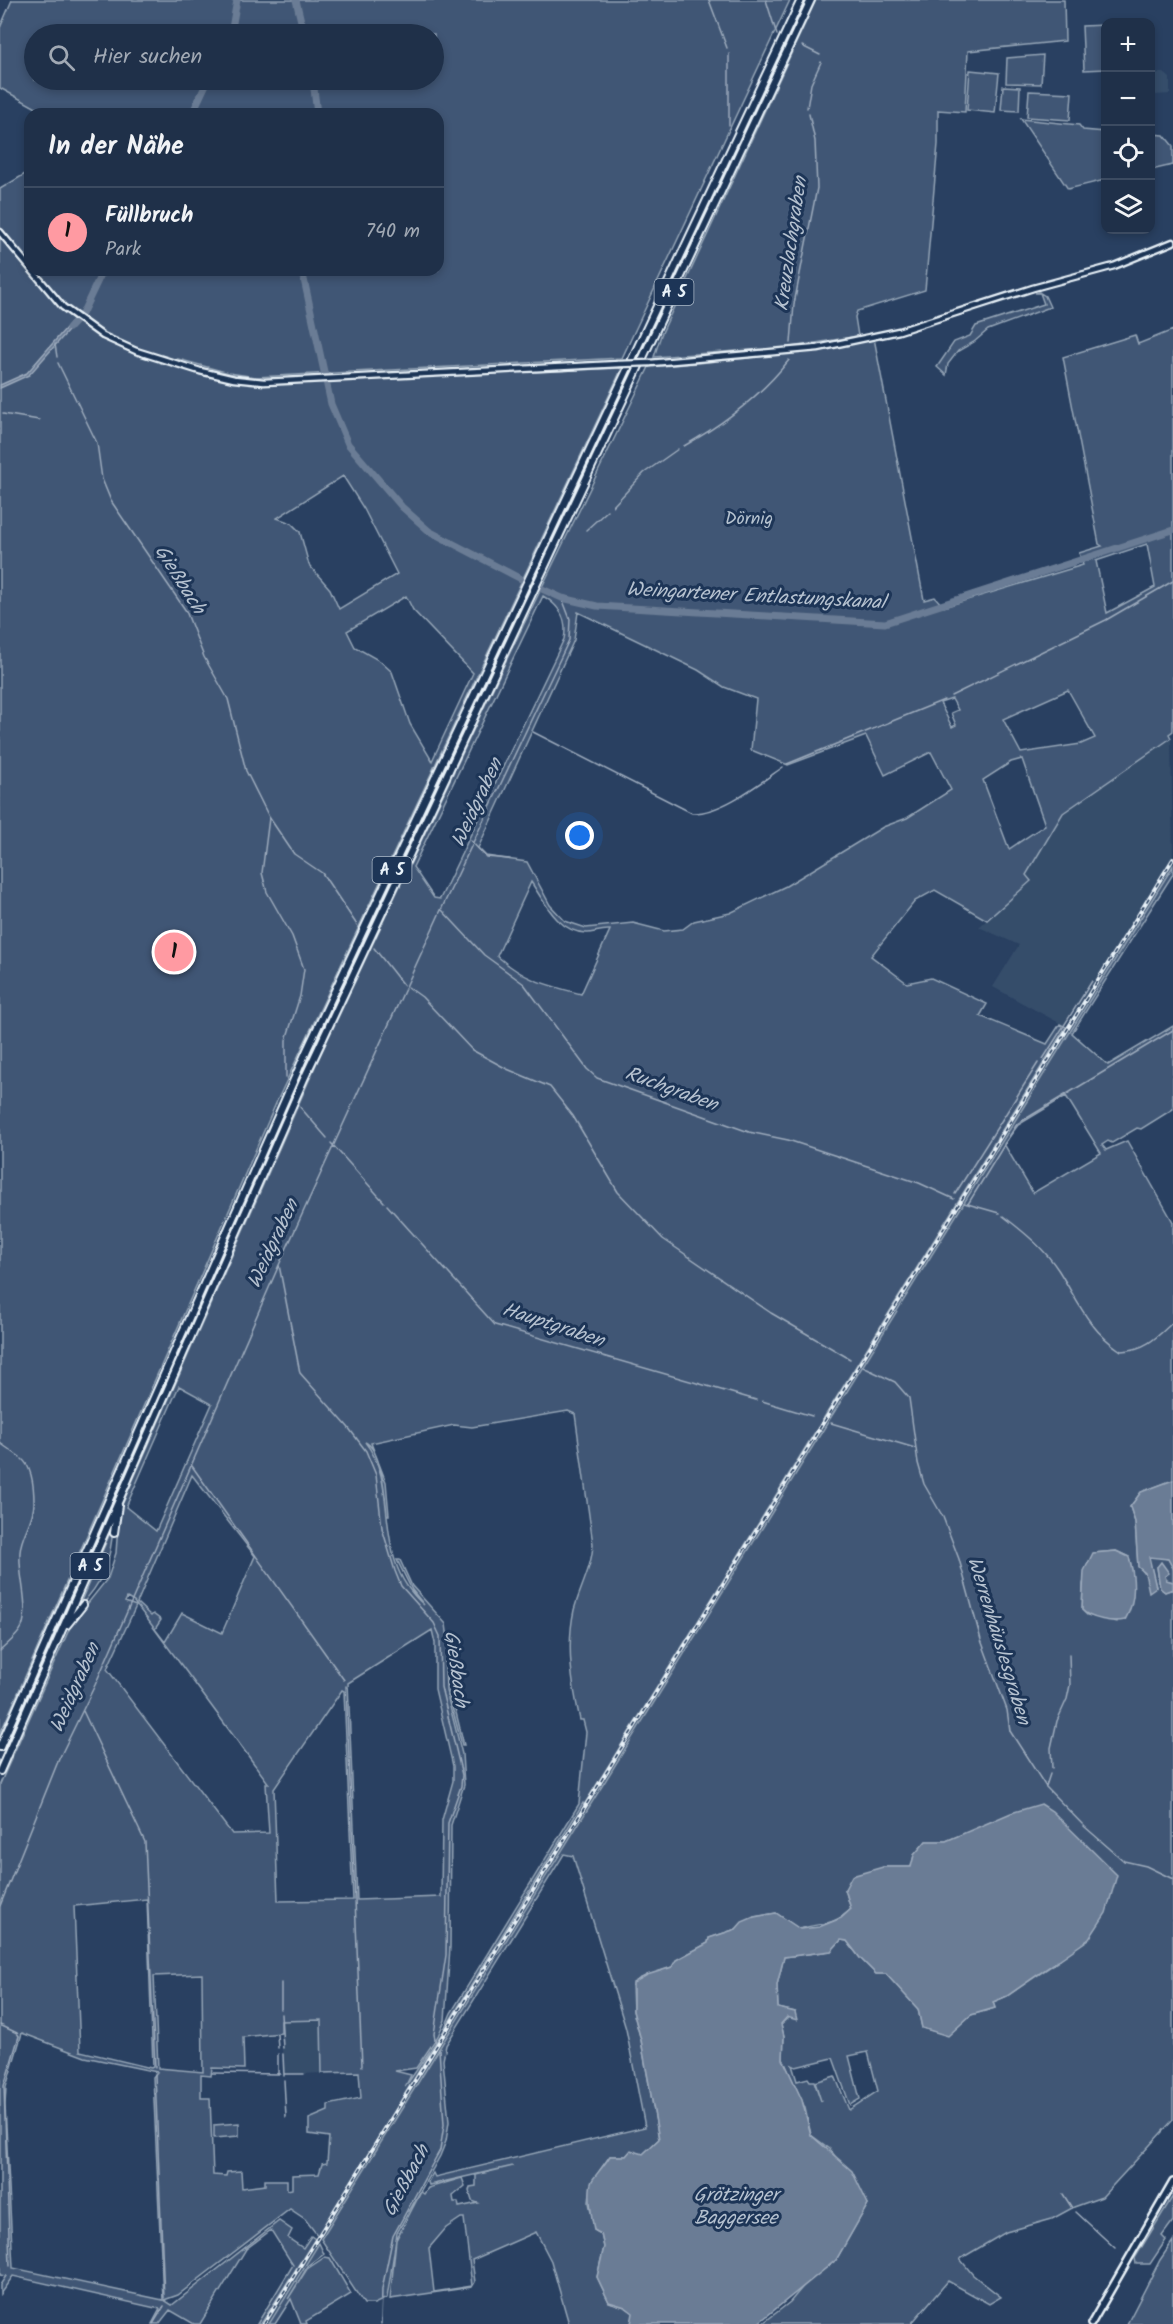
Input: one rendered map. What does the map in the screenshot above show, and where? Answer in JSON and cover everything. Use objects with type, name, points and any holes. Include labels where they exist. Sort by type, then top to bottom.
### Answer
[{"type":"highway","name":"A 5","points":[[0,1747],[307,1050],[801,0]]},
{"type":"highway","name":"A 5","points":[[0,1771],[304,1079],[811,0]]},
{"type":"highway","points":[[114,1533],[119,1499]]},
{"type":"highway","points":[[61,1633],[83,1605]]},
{"type":"main road","points":[[0,232],[24,262]]},
{"type":"main road","points":[[35,276],[73,316],[121,345],[219,376],[254,382],[650,363],[818,348],[888,333],[1114,266],[1173,242]]},
{"type":"main road","points":[[1091,2324],[1173,2182]]},
{"type":"shaded area","points":[[1155,73],[1164,73],[1170,78],[1170,94],[1155,95]]},
{"type":"shaded area","points":[[1171,738],[1173,867],[321,2239],[318,2236],[323,2225],[1082,1001],[1065,1026],[993,987],[1019,945],[979,927],[1031,881],[1026,875],[1063,813]]},
{"type":"shaded area","points":[[321,2020],[322,2073],[283,2075],[281,2021]]},
{"type":"shaded area","points":[[315,2239],[319,2243],[269,2324],[261,2324]]},
{"type":"green space","points":[[12,0],[790,0],[622,358],[256,377],[229,373],[178,359],[179,367],[224,379],[260,384],[622,368],[277,1101],[0,1734],[0,189],[24,175],[24,276],[444,276],[444,108],[36,108],[0,88],[0,28]],"holes":[[[343,476],[364,509],[397,574],[339,609],[330,589],[309,565],[300,532],[291,523],[277,518]],[[406,596],[413,610],[473,673],[432,761],[410,724],[392,672],[380,661],[355,647],[347,631]]]},
{"type":"green space","points":[[816,0],[1064,0],[1065,41],[968,51],[965,112],[938,110],[938,144],[925,290],[857,311],[855,317],[858,336],[791,347],[654,357],[661,335]]},
{"type":"green space","points":[[1101,25],[1101,69],[1084,70],[1082,26]]},
{"type":"green space","points":[[1043,55],[1041,84],[1006,83],[1007,58]]},
{"type":"green space","points":[[970,70],[999,73],[995,113],[967,110]]},
{"type":"green space","points":[[1003,86],[1020,87],[1019,111],[1001,110]]},
{"type":"green space","points":[[1029,91],[1072,93],[1070,120],[1027,117]]},
{"type":"green space","points":[[1021,119],[1079,125],[1083,130],[1101,132],[1101,181],[1068,189]]},
{"type":"green space","points":[[1155,134],[1164,135],[1173,146],[1173,165],[1155,169]]},
{"type":"green space","points":[[1039,292],[1045,296],[1050,307],[988,330],[974,342],[958,351],[948,364],[946,375],[937,367],[954,342],[970,336],[976,326],[1044,304],[1040,293],[1035,293]]},
{"type":"green space","name":"Dörnig","points":[[1173,330],[1173,731],[1169,734],[1171,738],[1063,813],[1026,875],[1031,881],[987,920],[935,890],[915,901],[871,956],[907,983],[931,978],[987,1004],[980,1016],[1047,1044],[1060,1024],[1066,1027],[443,2031],[451,2013],[579,1804],[586,1732],[583,1720],[580,1720],[575,1693],[570,1637],[574,1610],[588,1569],[593,1544],[575,1414],[568,1411],[472,1427],[454,1425],[371,1443],[375,1454],[365,1442],[376,1460],[382,1480],[391,1544],[397,1566],[407,1586],[424,1605],[412,1590],[397,1560],[400,1560],[412,1586],[446,1624],[449,1647],[449,1684],[464,1745],[462,1745],[448,1692],[445,1660],[446,1691],[462,1754],[464,1785],[451,1825],[450,1947],[445,2020],[438,2036],[416,2068],[395,2071],[411,2075],[405,2087],[442,2034],[318,2236],[305,2219],[290,2209],[178,2295],[164,2300],[172,2305],[279,2221],[292,2230],[288,2238],[303,2248],[311,2236],[315,2239],[261,2324],[257,2324],[293,2265],[271,2230],[246,2249],[200,2324],[194,2324],[170,2310],[159,2324],[152,2324],[160,2309],[13,2276],[0,2294],[0,2285],[6,2276],[0,2275],[0,1784],[72,1623],[108,1578],[116,1553],[119,1512],[318,1060],[504,665],[649,367],[790,353],[874,338],[924,600],[935,597],[944,607],[1083,565],[1079,553],[1102,546],[1099,544],[1063,357],[1135,335],[1138,344]],"holes":[[[1147,544],[1155,587],[1107,613],[1096,561]],[[543,596],[554,604],[564,619],[564,639],[440,899],[434,898],[413,867]],[[578,612],[698,670],[724,687],[756,699],[751,750],[788,765],[866,736],[885,775],[931,752],[951,790],[907,818],[883,827],[786,886],[730,913],[694,921],[683,929],[664,931],[633,923],[586,928],[565,921],[550,905],[527,862],[486,856],[478,848],[574,640]],[[1068,690],[1095,738],[1081,744],[1021,753],[1003,719]],[[952,699],[958,710],[951,713],[956,725],[952,727],[940,703]],[[1022,759],[1045,825],[1009,849],[983,780],[1011,762]],[[531,882],[553,915],[568,928],[586,933],[610,930],[581,994],[527,976],[497,956]],[[179,1386],[212,1404],[156,1531],[126,1507]],[[192,1475],[255,1556],[222,1633],[182,1613],[165,1642],[155,1629],[161,1620],[153,1614],[151,1616],[137,1603]],[[127,1598],[134,1602],[148,1620],[269,1784],[266,1784],[269,1833],[232,1834],[107,1669],[136,1606],[125,1602]],[[432,1630],[435,1643],[435,1689],[453,1766],[453,1781],[442,1820],[441,1897],[357,1900],[348,1683]],[[342,1690],[344,1691],[353,1900],[278,1901],[274,1789]],[[147,1899],[153,2067],[80,2051],[74,1906]],[[202,1974],[203,2072],[158,2068],[154,1976]],[[321,2020],[322,2073],[359,2072],[361,2098],[328,2105],[328,2111],[309,2119],[309,2134],[329,2137],[327,2163],[322,2164],[319,2174],[292,2175],[292,2189],[287,2190],[287,2180],[265,2180],[265,2185],[242,2188],[241,2171],[227,2172],[226,2176],[213,2175],[210,2098],[201,2098],[201,2075],[211,2076],[212,2068],[244,2069],[243,2037],[281,2033],[281,2021]],[[22,2033],[85,2057],[157,2072],[153,2077],[163,2300],[13,2268],[5,2105],[6,2087]]]},
{"type":"green space","points":[[461,731],[292,1095],[0,1761],[288,1100]]},
{"type":"green space","points":[[1173,866],[1173,874],[1072,1033],[1108,1065],[1173,1026],[1173,1109],[1141,1129],[1137,1128],[1112,1143],[1108,1141],[1102,1145],[1106,1150],[1127,1141],[1173,1222],[1173,1480],[1141,1492],[1130,1507],[1135,1522],[1138,1566],[1156,1587],[1148,1557],[1151,1555],[1168,1559],[1173,1568],[1173,1582],[1166,1580],[1165,1576],[1168,1572],[1163,1567],[1157,1567],[1160,1588],[1165,1592],[1173,1589],[1173,2120],[1102,2197],[1074,2207],[1052,2219],[1006,2232],[960,2259],[973,2275],[1001,2297],[989,2304],[948,2281],[911,2324],[762,2324],[790,2302],[806,2283],[836,2260],[868,2204],[830,2149],[811,2135],[805,2108],[783,2059],[784,2036],[781,2024],[795,2012],[778,2008],[777,1985],[784,1957],[831,1951],[841,1940],[847,1941],[876,1974],[886,1974],[918,2009],[922,2028],[947,2035],[971,2015],[995,2008],[993,2002],[1007,1996],[1060,1960],[959,1836],[946,1841],[926,1841],[914,1855],[911,1867],[883,1867],[845,1889],[851,1909],[838,1919],[799,1929],[776,1913],[754,1917],[736,1929],[709,1938],[708,1943],[676,1960],[672,1967],[639,1979],[632,1986],[633,2011],[641,2040],[659,2139],[643,2154],[631,2151],[626,2156],[610,2156],[593,2182],[589,2202],[594,2230],[601,2234],[604,2247],[597,2277],[609,2302],[625,2307],[634,2313],[631,2324],[569,2324],[551,2261],[536,2232],[472,2260],[475,2282],[472,2287],[390,2299],[396,2240],[421,2192],[424,2194],[428,2188],[462,2178],[465,2186],[453,2196],[454,2202],[458,2202],[459,2207],[478,2203],[472,2201],[469,2191],[470,2187],[476,2186],[476,2175],[513,2166],[429,2185],[428,2182],[433,2173],[435,2177],[645,2127],[626,2029],[573,1856],[564,1854],[446,2045],[443,2060],[449,2122],[446,2141],[397,2233],[387,2298],[374,2304],[364,2304],[321,2239]],"holes":[[[1066,1096],[1101,1153],[1033,1193],[1004,1144],[1018,1125]],[[1116,1551],[1129,1557],[1133,1576],[1131,1590],[1117,1622],[1087,1615],[1082,1610],[1083,1584],[1094,1553]],[[868,2052],[878,2091],[849,2110],[835,2076],[815,2082],[821,2101],[814,2081],[808,2078],[797,2081],[792,2065],[796,2067],[833,2058],[850,2105],[860,2099],[849,2056]],[[464,2218],[472,2286],[434,2292],[429,2248],[446,2228]]]},
{"type":"green space","points":[[378,1461],[386,1482],[389,1515],[387,1515],[382,1474]]},
{"type":"green space","points":[[113,1526],[108,1561],[104,1571],[94,1590],[78,1608]]},
{"type":"green space","points":[[239,2123],[239,2136],[214,2138],[214,2125]]},
{"type":"green space","points":[[1173,2196],[1173,2221],[1162,2236],[1166,2240],[1150,2264],[1136,2264],[1135,2258]]},
{"type":"green space","points":[[1173,2241],[1173,2324],[1127,2324],[1160,2260]]},
{"type":"green space","points":[[319,2243],[324,2254],[308,2266],[288,2299],[307,2269],[325,2257],[330,2258],[351,2294],[306,2321],[307,2324],[301,2324],[291,2299],[275,2324],[269,2324]]},
{"type":"water","points":[[73,320],[76,322],[29,375],[0,388],[0,385],[27,373]]},
{"type":"water","points":[[1173,1480],[1173,1568],[1168,1559],[1149,1557],[1156,1587],[1149,1592],[1145,1573],[1138,1567],[1135,1522],[1130,1507],[1141,1492]]},
{"type":"water","points":[[1116,1551],[1129,1557],[1134,1589],[1132,1605],[1125,1620],[1102,1620],[1082,1610],[1084,1571],[1093,1553]]},
{"type":"water","points":[[1161,1562],[1169,1573],[1165,1576],[1166,1580],[1173,1582],[1173,1589],[1165,1592],[1160,1588],[1157,1567]]},
{"type":"water","name":"Grötzinger Baggersee","points":[[1041,1804],[1052,1811],[1117,1875],[1106,1913],[1089,1939],[1007,1996],[993,2002],[995,2008],[971,2015],[948,2036],[922,2028],[918,2009],[886,1974],[876,1974],[847,1941],[841,1940],[831,1951],[784,1957],[777,1985],[778,2008],[795,2012],[797,2020],[787,2017],[781,2024],[784,2036],[783,2059],[802,2100],[811,2135],[852,2171],[868,2204],[836,2260],[757,2324],[631,2324],[633,2313],[625,2307],[609,2302],[597,2277],[604,2247],[601,2234],[594,2230],[590,2189],[593,2179],[610,2156],[626,2156],[631,2150],[643,2154],[659,2139],[641,2040],[633,2011],[633,1983],[647,1975],[672,1967],[676,1960],[708,1943],[709,1938],[736,1929],[742,1922],[754,1917],[776,1913],[800,1929],[819,1927],[841,1918],[851,1909],[845,1889],[852,1876],[883,1867],[911,1867],[914,1855],[926,1841],[946,1841],[1011,1813]]},
{"type":"waterway","points":[[233,24],[237,0]]},
{"type":"waterway","name":"Weingartener Entlastungskanal","points":[[296,0],[302,24]]},
{"type":"waterway","points":[[709,0],[727,48]]},
{"type":"waterway","name":"Kreuzlachgraben","points":[[766,0],[777,35]]},
{"type":"waterway","name":"Kreuzlachgraben","points":[[802,46],[820,55]]},
{"type":"waterway","points":[[729,54],[729,125]]},
{"type":"waterway","name":"Kreuzlachgraben","points":[[807,108],[811,84],[821,62]]},
{"type":"waterway","points":[[195,108],[203,90]]},
{"type":"waterway","name":"Weingartener Entlastungskanal","points":[[314,90],[316,108]]},
{"type":"waterway","name":"Kreuzlachgraben","points":[[791,343],[794,304],[817,188],[815,141],[809,114]]},
{"type":"waterway","points":[[69,328],[82,314],[100,276]]},
{"type":"waterway","name":"Weingartener Entlastungskanal","points":[[303,276],[331,404],[348,444],[402,507],[429,531],[521,579]]},
{"type":"waterway","name":"Gießbach","points":[[55,344],[57,357]]},
{"type":"waterway","name":"Kreuzlachgraben","points":[[684,446],[741,408],[766,386],[789,360]]},
{"type":"waterway","name":"Gießbach","points":[[58,363],[97,443],[102,479],[111,501],[186,611],[204,657],[228,699],[246,771],[269,817],[294,854],[322,873],[357,925]]},
{"type":"waterway","points":[[3,414],[39,420]]},
{"type":"waterway","name":"Kreuzlachgraben","points":[[613,506],[644,473],[678,449]]},
{"type":"waterway","name":"Kreuzlachgraben","points":[[586,530],[607,511]]},
{"type":"waterway","name":"Weingartener Entlastungskanal","points":[[542,589],[562,598],[597,606],[885,623],[1173,530]]},
{"type":"waterway","points":[[951,696],[1106,620],[1173,581]]},
{"type":"waterway","name":"Weidgraben","points":[[0,1906],[59,1759],[95,1685],[279,1265],[441,910],[569,640],[570,619],[562,598]]},
{"type":"waterway","points":[[787,764],[944,700]]},
{"type":"waterway","points":[[533,732],[692,813],[703,812],[727,803],[783,767]]},
{"type":"waterway","name":"Hauptgraben","points":[[269,818],[262,873],[267,892],[292,936],[304,969],[300,996],[286,1040],[286,1077]]},
{"type":"waterway","points":[[471,841],[486,857],[510,859]]},
{"type":"waterway","name":"Ruchgraben","points":[[442,910],[484,955],[524,984],[587,1069],[597,1078],[749,1132],[788,1140],[919,1183],[954,1199]]},
{"type":"waterway","name":"Werrenhäuslesgraben","points":[[374,948],[403,985]]},
{"type":"waterway","points":[[1043,1059],[1092,981]]},
{"type":"waterway","name":"Werrenhäuslesgraben","points":[[408,987],[422,997],[472,1050],[507,1069],[550,1087],[573,1116],[618,1192],[663,1239],[771,1313],[850,1359]]},
{"type":"waterway","points":[[968,1204],[1017,1124],[1173,1030]]},
{"type":"waterway","points":[[955,1194],[1038,1063]]},
{"type":"waterway","name":"Hauptgraben","points":[[300,1107],[327,1138]]},
{"type":"waterway","name":"Hauptgraben","points":[[331,1143],[384,1202]]},
{"type":"waterway","name":"Ruchgraben","points":[[964,1203],[999,1213]]},
{"type":"waterway","name":"Hauptgraben","points":[[387,1205],[495,1325],[756,1400]]},
{"type":"waterway","name":"Ruchgraben","points":[[1003,1216],[1041,1248],[1059,1271],[1092,1324],[1100,1334],[1121,1351],[1144,1346],[1173,1322]]},
{"type":"waterway","name":"Gießbach","points":[[279,1265],[300,1373],[366,1451],[376,1475],[382,1528],[395,1571],[401,1586],[434,1623],[440,1636],[441,1687],[462,1775],[461,1786],[448,1823],[446,1955],[434,2034],[436,2044]]},
{"type":"waterway","name":"Werrenhäuslesgraben","points":[[863,1367],[895,1382],[909,1398],[918,1463],[924,1484],[943,1517],[959,1559],[981,1640],[1007,1710],[1010,1731],[1046,1787],[1085,1827],[1124,1861],[1146,1866],[1173,1879]]},
{"type":"waterway","name":"Hauptgraben","points":[[762,1401],[812,1416]]},
{"type":"waterway","name":"Hauptgraben","points":[[831,1423],[915,1448]]},
{"type":"waterway","points":[[0,1443],[20,1457]]},
{"type":"waterway","points":[[0,1651],[18,1634],[24,1618],[20,1552],[32,1516],[34,1498],[31,1473],[22,1459]]},
{"type":"waterway","points":[[192,1466],[344,1680]]},
{"type":"waterway","points":[[1052,1768],[1051,1748],[1057,1721],[1067,1699],[1070,1685],[1069,1654]]},
{"type":"waterway","points":[[346,1686],[362,2066]]},
{"type":"waterway","points":[[83,1711],[145,1842],[155,2068]]},
{"type":"waterway","points":[[1046,1786],[1050,1774]]},
{"type":"waterway","points":[[281,1983],[281,2009]]},
{"type":"waterway","points":[[281,2014],[283,2048]]},
{"type":"waterway","points":[[0,2025],[19,2036],[4,2086],[10,2266]]},
{"type":"waterway","points":[[277,2034],[278,2048]]},
{"type":"waterway","name":"Gießbach","points":[[381,2324],[382,2289],[393,2236],[440,2150],[444,2125],[439,2049]]},
{"type":"waterway","points":[[278,2054],[278,2074]]},
{"type":"waterway","points":[[283,2054],[284,2076]]},
{"type":"waterway","points":[[212,2073],[280,2074]]},
{"type":"waterway","points":[[155,2074],[164,2298]]},
{"type":"waterway","points":[[284,2074],[304,2074]]},
{"type":"waterway","points":[[284,2080],[286,2117]]},
{"type":"waterway","points":[[1063,2194],[1072,2208]]},
{"type":"waterway","points":[[1076,2212],[1115,2248]]},
{"type":"waterway","points":[[153,2324],[164,2306]]},
{"type":"railway","points":[[264,2324],[1173,859]]},
{"type":"place","name":"Füllbruch","points":[[174,952]]}]
